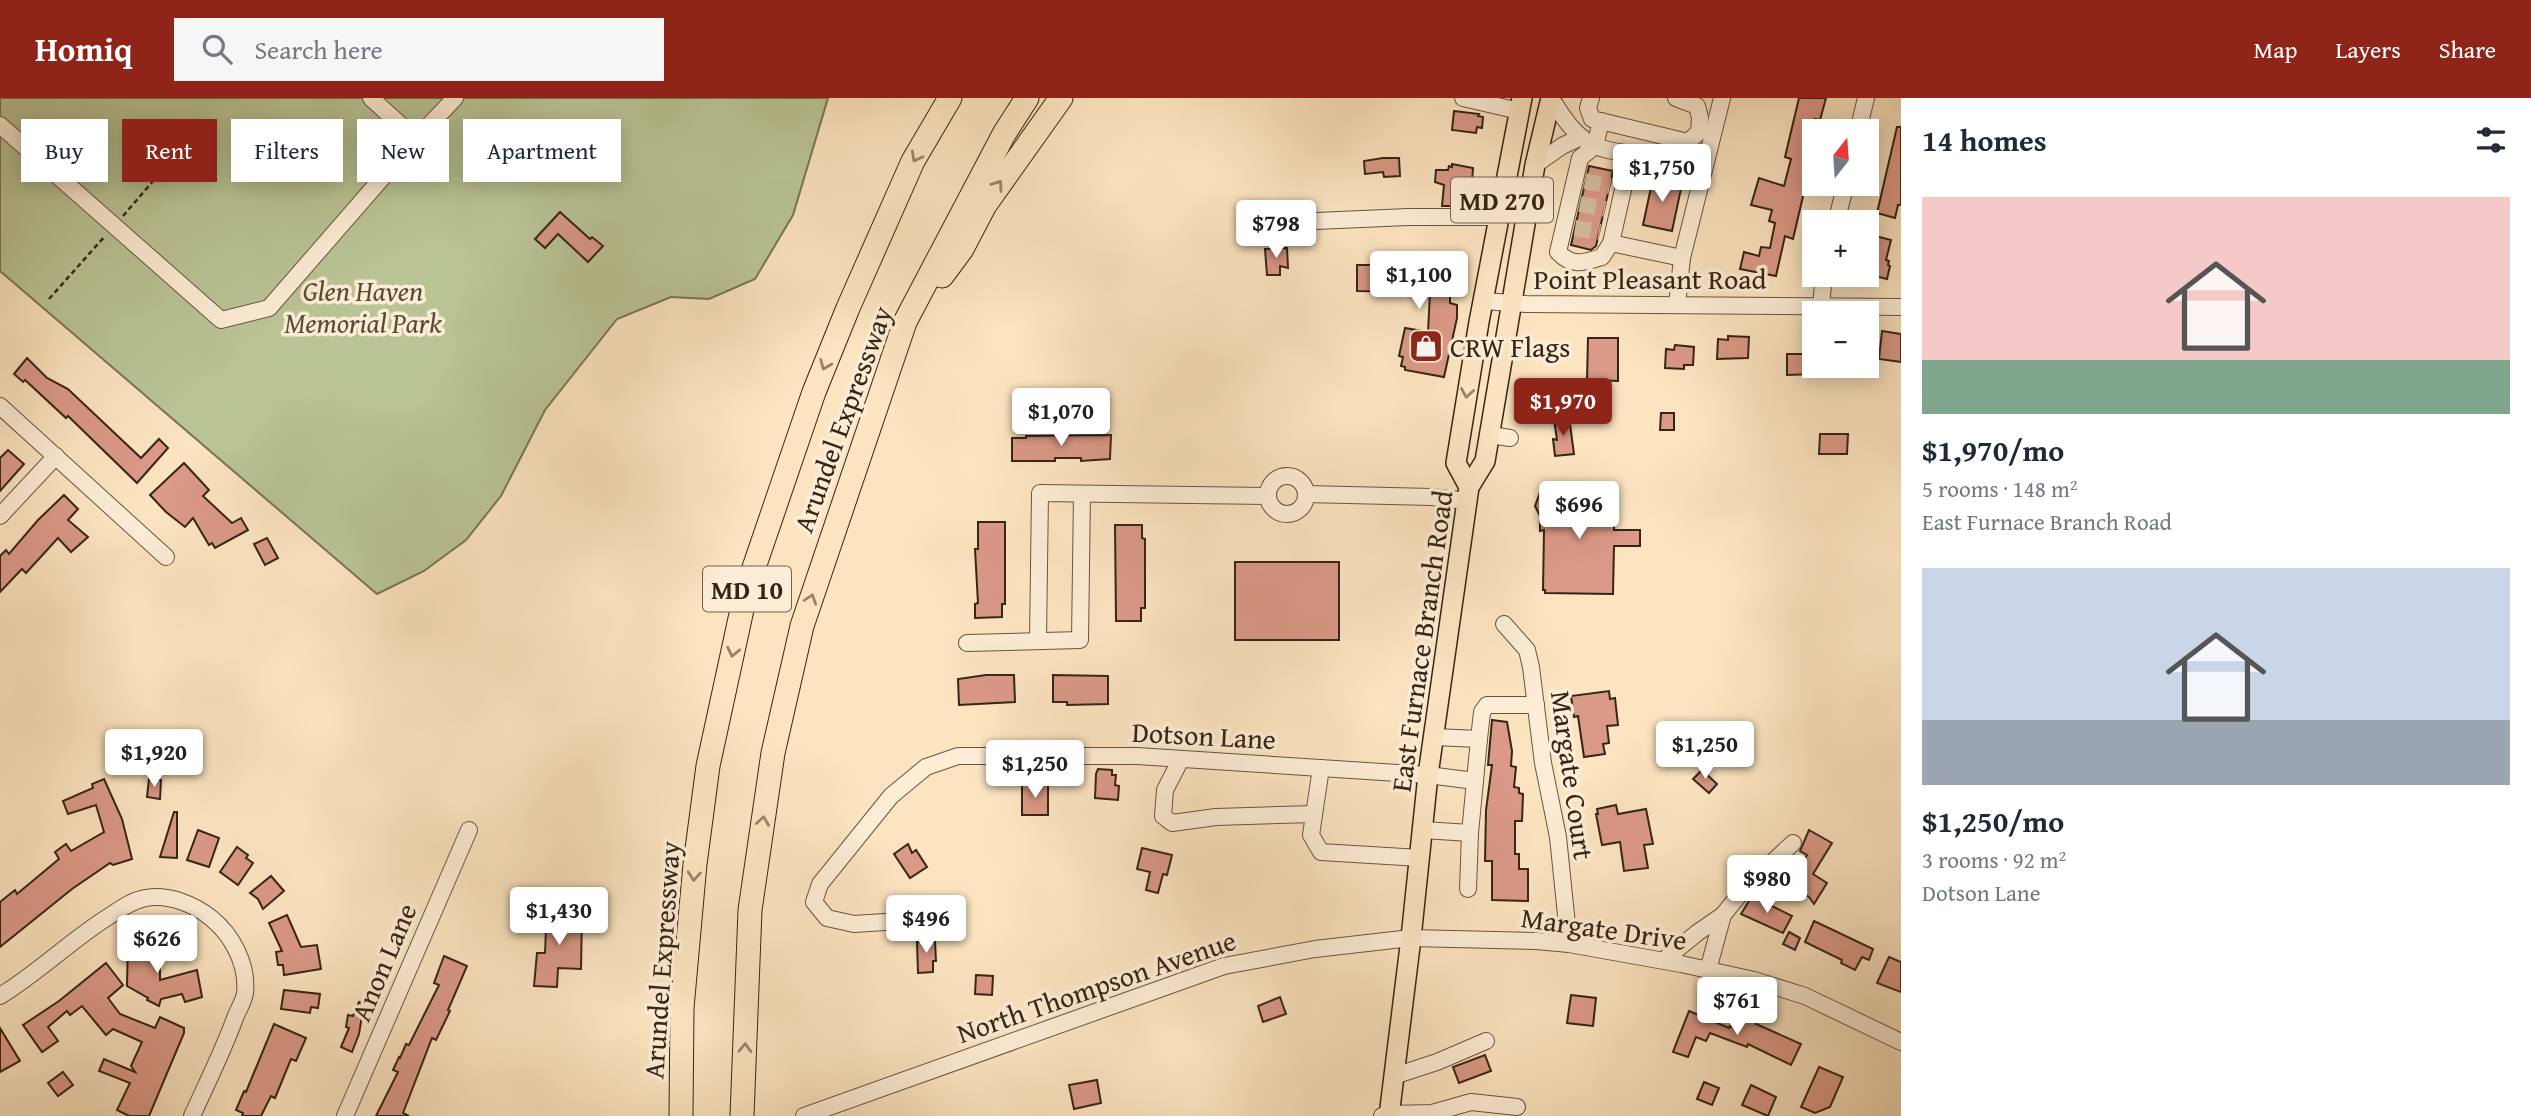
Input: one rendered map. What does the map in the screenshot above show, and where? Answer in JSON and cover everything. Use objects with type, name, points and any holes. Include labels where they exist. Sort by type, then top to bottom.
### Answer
[{"type":"highway","name":"Arundel Expressway","points":[[681,1116],[682,1008],[695,864],[708,766],[746,591],[814,392],[848,308],[914,161],[950,98]]},
{"type":"highway","name":"Arundel Expressway","points":[[742,1116],[750,910],[773,753],[802,626],[905,322],[1004,134],[1027,98]]},
{"type":"highway","points":[[905,322],[962,249],[985,205],[1061,98]]},
{"type":"main road","name":"East Furnace Branch Road","points":[[1387,1115],[1394,1076],[1429,775],[1468,494],[1500,437],[1512,303],[1535,165],[1551,98]]},
{"type":"main road","name":"MD 270","points":[[1468,494],[1456,463],[1520,105]]},
{"type":"street","points":[[371,98],[394,119]]},
{"type":"street","points":[[435,119],[455,98]]},
{"type":"street","points":[[1463,98],[1520,105]]},
{"type":"street","points":[[1551,98],[1581,137],[1595,146],[1704,168]]},
{"type":"street","points":[[1591,98],[1588,108],[1592,119],[1688,142],[1699,132],[1697,106],[1676,98]]},
{"type":"street","points":[[1677,305],[1682,258],[1722,98]]},
{"type":"street","points":[[1861,119],[1866,98]]},
{"type":"street","points":[[1601,121],[1595,146],[1580,159],[1580,180],[1575,203],[1569,227],[1558,251],[1566,260],[1584,263],[1602,257],[1617,187],[1631,154]]},
{"type":"street","points":[[0,125],[221,320],[270,308],[379,182]]},
{"type":"street","points":[[1535,165],[1562,146],[1581,137]]},
{"type":"street","points":[[1249,224],[1408,217],[1499,217]]},
{"type":"street","points":[[1608,236],[1682,258]]},
{"type":"street","name":"Point Pleasant Road","points":[[1483,301],[1802,306]]},
{"type":"street","name":"Point Pleasant Road","points":[[1879,307],[1901,307]]},
{"type":"street","points":[[0,406],[166,557]]},
{"type":"street","points":[[0,516],[55,456]]},
{"type":"street","points":[[1292,476],[1302,482],[1306,494],[1303,505],[1294,513],[1282,514],[1272,507],[1268,496],[1271,485],[1280,477],[1292,476]]},
{"type":"street","points":[[1038,641],[1040,493],[1268,496]]},
{"type":"street","points":[[967,643],[1080,640],[1082,494]]},
{"type":"street","points":[[1306,494],[1432,497],[1468,494]]},
{"type":"street","name":"Margate Court","points":[[1504,624],[1528,650],[1543,763],[1558,837],[1569,944]]},
{"type":"street","points":[[1468,889],[1470,833],[1482,712],[1487,705],[1536,705]]},
{"type":"street","points":[[1434,737],[1479,739]]},
{"type":"street","name":"Dotson Lane","points":[[930,919],[854,924],[827,918],[814,902],[820,884],[891,796],[926,767],[958,756],[1137,755],[1429,775],[1475,781]]},
{"type":"street","points":[[1181,759],[1165,790],[1163,816],[1172,823],[1216,817],[1253,818],[1314,814]]},
{"type":"street","points":[[1321,768],[1311,835],[1321,852],[1420,859]]},
{"type":"street","name":"Anon Lane","points":[[345,1116],[469,830]]},
{"type":"street","points":[[1423,831],[1470,833]]},
{"type":"street","points":[[1664,960],[1723,915],[1744,889],[1793,843]]},
{"type":"street","points":[[0,996],[123,907],[145,898],[162,898],[186,903],[202,910],[220,925],[238,952],[245,993],[228,1038],[192,1116]]},
{"type":"street","points":[[1708,970],[1723,915]]},
{"type":"street","name":"Margate Drive","points":[[1411,938],[1536,941],[1664,960],[1754,980],[1805,996],[1901,1042]]},
{"type":"street","name":"North Thompson Avenue","points":[[804,1116],[1224,967],[1315,949],[1411,938]]},
{"type":"street","points":[[1394,1076],[1437,1062],[1486,1041]]},
{"type":"street","points":[[1387,1115],[1432,1114],[1471,1102],[1517,1107]]},
{"type":"path","points":[[48,299],[152,182]]},
{"type":"green space","name":"Glen Haven Memorial Park","points":[[0,98],[828,98],[793,215],[755,279],[709,299],[671,297],[617,319],[545,410],[501,496],[466,540],[424,571],[377,594],[0,271]]},
{"type":"building","points":[[1799,98],[1826,98],[1820,119],[1802,119],[1803,196],[1793,239],[1785,236],[1776,276],[1740,269],[1744,252],[1759,256],[1761,247],[1770,248],[1775,223],[1769,221],[1772,210],[1751,205],[1759,178],[1784,186],[1791,159],[1785,157]]},
{"type":"building","points":[[1454,111],[1479,114],[1478,116],[1483,117],[1482,128],[1477,127],[1476,133],[1452,130]]},
{"type":"building","points":[[1897,127],[1901,127],[1901,205],[1898,205],[1895,218],[1879,214]]},
{"type":"building","points":[[1399,158],[1400,176],[1384,177],[1383,172],[1365,174],[1364,161]]},
{"type":"building","points":[[1452,164],[1473,168],[1472,182],[1464,183],[1463,193],[1459,192],[1457,206],[1442,206],[1444,185],[1435,182],[1436,170],[1448,170]]},
{"type":"building","points":[[1589,166],[1613,171],[1596,246],[1591,250],[1571,245]]},
{"type":"building","points":[[1653,178],[1682,184],[1672,231],[1643,225]]},
{"type":"building","points":[[560,212],[590,239],[592,237],[603,246],[588,262],[558,234],[545,248],[535,239]]},
{"type":"building","points":[[1879,237],[1891,240],[1886,260],[1890,266],[1887,279],[1879,277]]},
{"type":"building","points":[[1287,248],[1288,268],[1280,266],[1280,275],[1267,275],[1265,249]]},
{"type":"building","points":[[1357,265],[1450,265],[1450,303],[1457,305],[1457,318],[1444,377],[1405,370],[1405,367],[1401,366],[1403,357],[1399,356],[1405,328],[1428,332],[1430,292],[1357,291]]},
{"type":"building","points":[[1882,331],[1901,334],[1901,362],[1879,359]]},
{"type":"building","points":[[1728,336],[1749,337],[1748,358],[1717,359],[1718,339],[1728,340]]},
{"type":"building","points":[[1588,338],[1618,338],[1618,381],[1587,380]]},
{"type":"building","points":[[1675,345],[1694,347],[1693,365],[1684,365],[1684,369],[1665,368],[1666,349],[1674,350]]},
{"type":"building","points":[[1787,354],[1802,354],[1802,374],[1787,375]]},
{"type":"building","points":[[27,358],[47,378],[68,389],[141,458],[159,439],[168,448],[137,483],[68,416],[66,418],[25,380],[23,382],[14,374]]},
{"type":"building","points":[[1661,413],[1674,413],[1674,430],[1660,430]]},
{"type":"building","points":[[1569,417],[1574,454],[1555,456],[1553,439],[1557,440],[1554,419]]},
{"type":"building","points":[[1820,434],[1848,434],[1847,454],[1819,454]]},
{"type":"building","points":[[1111,435],[1110,459],[1081,461],[1081,458],[1055,458],[1055,461],[1012,461],[1012,438]]},
{"type":"building","points":[[8,450],[24,464],[0,491],[0,458]]},
{"type":"building","points":[[184,463],[209,490],[203,496],[232,523],[241,518],[248,530],[215,548],[212,543],[209,545],[193,518],[185,527],[166,512],[150,495]]},
{"type":"building","points":[[1543,485],[1558,485],[1559,489],[1608,490],[1610,526],[1614,526],[1614,530],[1640,530],[1640,546],[1614,546],[1613,594],[1545,593],[1543,590],[1544,530],[1540,531],[1540,516],[1535,506]]},
{"type":"building","points":[[64,495],[78,509],[68,520],[88,537],[71,552],[58,538],[26,573],[22,569],[0,592],[0,556],[6,550],[9,554]]},
{"type":"building","points":[[978,522],[1005,522],[1005,604],[1002,604],[1002,617],[975,618],[975,604],[978,603],[975,549],[978,549]]},
{"type":"building","points":[[1115,525],[1142,525],[1142,538],[1145,539],[1145,608],[1141,608],[1141,621],[1116,621]]},
{"type":"building","points":[[267,538],[278,558],[265,565],[254,544]]},
{"type":"building","points":[[1235,562],[1339,562],[1339,640],[1235,640]]},
{"type":"building","points":[[1014,675],[1015,702],[959,705],[958,679]]},
{"type":"building","points":[[1053,675],[1108,676],[1108,704],[1067,705],[1067,702],[1053,702]]},
{"type":"building","points":[[1609,691],[1610,699],[1615,698],[1618,725],[1607,726],[1609,743],[1603,744],[1605,754],[1584,757],[1578,716],[1574,717],[1571,696]]},
{"type":"building","points":[[1492,720],[1507,722],[1512,751],[1511,766],[1516,767],[1514,787],[1519,788],[1519,793],[1523,794],[1522,821],[1515,821],[1515,854],[1519,854],[1519,869],[1528,869],[1528,901],[1492,900],[1492,861],[1485,861],[1486,810],[1492,765],[1488,765]]},
{"type":"building","points":[[1098,769],[1112,770],[1112,775],[1116,775],[1115,785],[1119,786],[1118,800],[1095,798]]},
{"type":"building","points":[[1702,770],[1717,784],[1709,793],[1693,779]]},
{"type":"building","points":[[104,779],[122,819],[132,859],[113,865],[110,863],[72,889],[0,947],[0,902],[15,890],[17,894],[59,859],[55,852],[66,844],[71,851],[104,832],[96,805],[68,814],[63,801],[93,788],[92,784]]},
{"type":"building","points":[[149,779],[161,780],[160,799],[147,797]]},
{"type":"building","points":[[1022,785],[1048,785],[1048,815],[1022,815]]},
{"type":"building","points":[[1616,805],[1618,814],[1646,809],[1653,844],[1644,845],[1648,868],[1624,871],[1620,842],[1602,845],[1597,809]]},
{"type":"building","points":[[174,812],[177,812],[177,858],[160,857]]},
{"type":"building","points":[[198,830],[219,838],[209,867],[187,860]]},
{"type":"building","points":[[1809,830],[1832,843],[1813,874],[1827,883],[1814,904],[1809,897],[1788,885],[1807,855],[1800,851]]},
{"type":"building","points":[[908,844],[912,853],[916,850],[927,867],[910,878],[894,854]]},
{"type":"building","points":[[237,847],[248,855],[246,858],[253,863],[238,885],[220,872]]},
{"type":"building","points":[[1142,848],[1172,855],[1167,875],[1163,874],[1158,893],[1146,890],[1150,872],[1137,869]]},
{"type":"building","points":[[271,876],[284,891],[263,909],[258,899],[250,893]]},
{"type":"building","points":[[1752,896],[1792,916],[1783,933],[1741,914]]},
{"type":"building","points":[[538,913],[582,914],[581,969],[558,968],[557,987],[534,986],[537,953],[545,953],[546,929],[538,929]]},
{"type":"building","points":[[287,915],[301,947],[317,945],[321,969],[284,975],[283,965],[278,965],[276,952],[282,951],[269,923]]},
{"type":"building","points":[[1814,921],[1873,949],[1869,960],[1862,957],[1855,970],[1841,963],[1842,960],[1805,942]]},
{"type":"building","points":[[1789,932],[1800,938],[1795,950],[1783,944]]},
{"type":"building","points":[[932,937],[935,942],[936,961],[933,961],[933,972],[918,973],[917,942],[920,942],[920,938]]},
{"type":"building","points":[[134,938],[160,941],[160,980],[197,970],[202,997],[185,1002],[182,994],[161,999],[159,1006],[127,986],[128,941],[134,941]]},
{"type":"building","points":[[444,956],[467,966],[436,1040],[432,1038],[403,1113],[409,1116],[376,1116],[398,1072],[393,1070],[399,1057],[406,1044],[409,1045],[439,985],[434,983]]},
{"type":"building","points":[[1889,957],[1901,962],[1901,992],[1877,983]]},
{"type":"building","points":[[106,963],[123,985],[108,998],[120,1014],[155,1028],[160,1017],[184,1028],[149,1116],[129,1116],[117,1110],[130,1083],[99,1071],[104,1059],[135,1072],[131,1066],[142,1042],[113,1029],[106,1035],[82,1006],[70,1015],[67,1011],[48,1027],[58,1041],[42,1052],[23,1025],[59,1001]]},
{"type":"building","points":[[976,975],[993,976],[992,995],[975,994]]},
{"type":"building","points":[[284,990],[320,994],[318,1008],[311,1007],[310,1013],[281,1009]]},
{"type":"building","points":[[1571,995],[1596,998],[1593,1026],[1567,1023]]},
{"type":"building","points":[[1280,997],[1286,1014],[1263,1022],[1258,1006]]},
{"type":"building","points":[[359,1002],[364,1004],[359,1034],[352,1052],[341,1047],[349,1028],[346,1027],[348,1015],[353,1016]]},
{"type":"building","points":[[1689,1011],[1729,1028],[1735,1028],[1741,1013],[1758,1020],[1756,1024],[1801,1044],[1791,1065],[1748,1044],[1747,1047],[1710,1033],[1706,1041],[1696,1037],[1688,1057],[1673,1052]]},
{"type":"building","points":[[274,1024],[306,1038],[296,1061],[291,1059],[275,1098],[271,1096],[261,1116],[242,1116],[243,1113],[236,1110]]},
{"type":"building","points":[[0,1028],[20,1061],[0,1072]]},
{"type":"building","points":[[1485,1055],[1491,1071],[1459,1083],[1453,1067]]},
{"type":"building","points":[[1819,1067],[1843,1077],[1830,1107],[1815,1113],[1801,1107]]},
{"type":"building","points":[[63,1072],[73,1085],[58,1096],[48,1083]]},
{"type":"building","points":[[1097,1080],[1101,1103],[1074,1109],[1069,1085]]},
{"type":"building","points":[[1704,1082],[1719,1088],[1712,1105],[1697,1099]]},
{"type":"building","points":[[1751,1085],[1776,1097],[1768,1116],[1742,1105]]},
{"type":"tunnel","points":[[1585,181],[1610,186]]},
{"type":"tunnel","points":[[1580,204],[1605,209]]},
{"type":"tunnel","points":[[1575,228],[1600,232]]},
{"type":"place","name":"CRW Flags","points":[[1426,346]]}]
